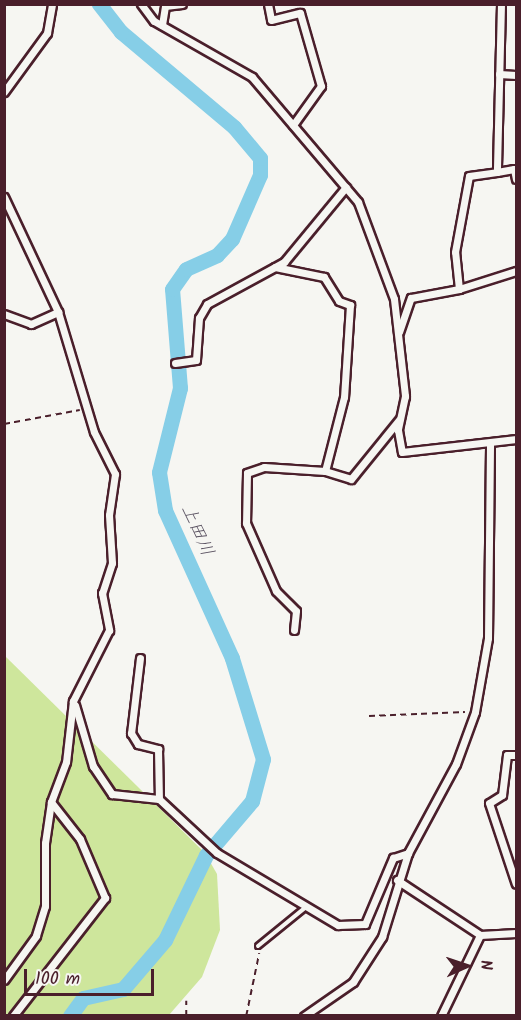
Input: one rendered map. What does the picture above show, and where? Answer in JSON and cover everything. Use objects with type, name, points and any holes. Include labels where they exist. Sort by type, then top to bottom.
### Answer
[{"type":"street","points":[[4,92],[47,33],[52,4]]},
{"type":"street","points":[[141,4],[162,25],[252,77],[345,187],[373,230],[398,333],[405,396],[401,418],[402,452],[516,439]]},
{"type":"street","points":[[162,25],[165,6],[182,4]]},
{"type":"street","points":[[268,4],[272,20],[300,13],[321,86],[293,125]]},
{"type":"street","points":[[497,172],[501,4]]},
{"type":"street","points":[[499,74],[516,75]]},
{"type":"street","points":[[459,290],[454,252],[469,176],[514,169],[516,179]]},
{"type":"street","points":[[175,363],[196,360],[199,318],[207,304],[275,267],[345,187]]},
{"type":"street","points":[[4,197],[58,312],[87,409],[115,474],[109,515],[111,563],[102,593],[109,630],[73,701],[66,762],[51,802],[45,906],[36,936],[4,980]]},
{"type":"street","points":[[275,267],[324,277],[339,301],[350,305],[344,397],[325,471]]},
{"type":"street","points":[[398,333],[411,298],[459,290],[516,271]]},
{"type":"street","points":[[4,314],[31,324],[58,312]]},
{"type":"street","points":[[294,630],[296,611],[276,591],[246,523],[247,473],[264,467],[325,471],[351,479],[401,418]]},
{"type":"street","points":[[304,1015],[346,988],[368,961],[382,937],[397,880],[408,853],[446,784],[475,712],[488,638],[490,443]]},
{"type":"street","points":[[140,657],[131,733],[138,744],[158,749],[159,799]]},
{"type":"street","points":[[73,701],[93,766],[112,794],[159,799],[217,853],[309,904],[338,925],[365,924],[393,858],[408,853]]},
{"type":"street","points":[[516,755],[507,755],[502,795],[489,803],[516,885]]},
{"type":"street","points":[[13,1016],[105,898],[99,873],[51,802]]},
{"type":"street","points":[[397,880],[480,935],[516,933]]},
{"type":"street","points":[[441,1016],[480,935]]},
{"type":"lane","points":[[258,946],[309,904]]},
{"type":"path","points":[[4,424],[87,409]]},
{"type":"path","points":[[369,716],[475,712]]},
{"type":"path","points":[[246,1016],[258,946]]},
{"type":"path","points":[[186,1001],[186,1016]]},
{"type":"green space","points":[[4,655],[205,853],[217,874],[220,930],[202,977],[169,1015],[5,1015]]},
{"type":"waterway","name":"上田川","points":[[70,1016],[83,998],[123,989],[165,940],[206,855],[252,801],[263,759],[232,658],[165,510],[159,472],[180,388],[172,289],[186,269],[217,255],[232,239],[260,175],[260,158],[234,127],[121,32],[99,4]]}]
